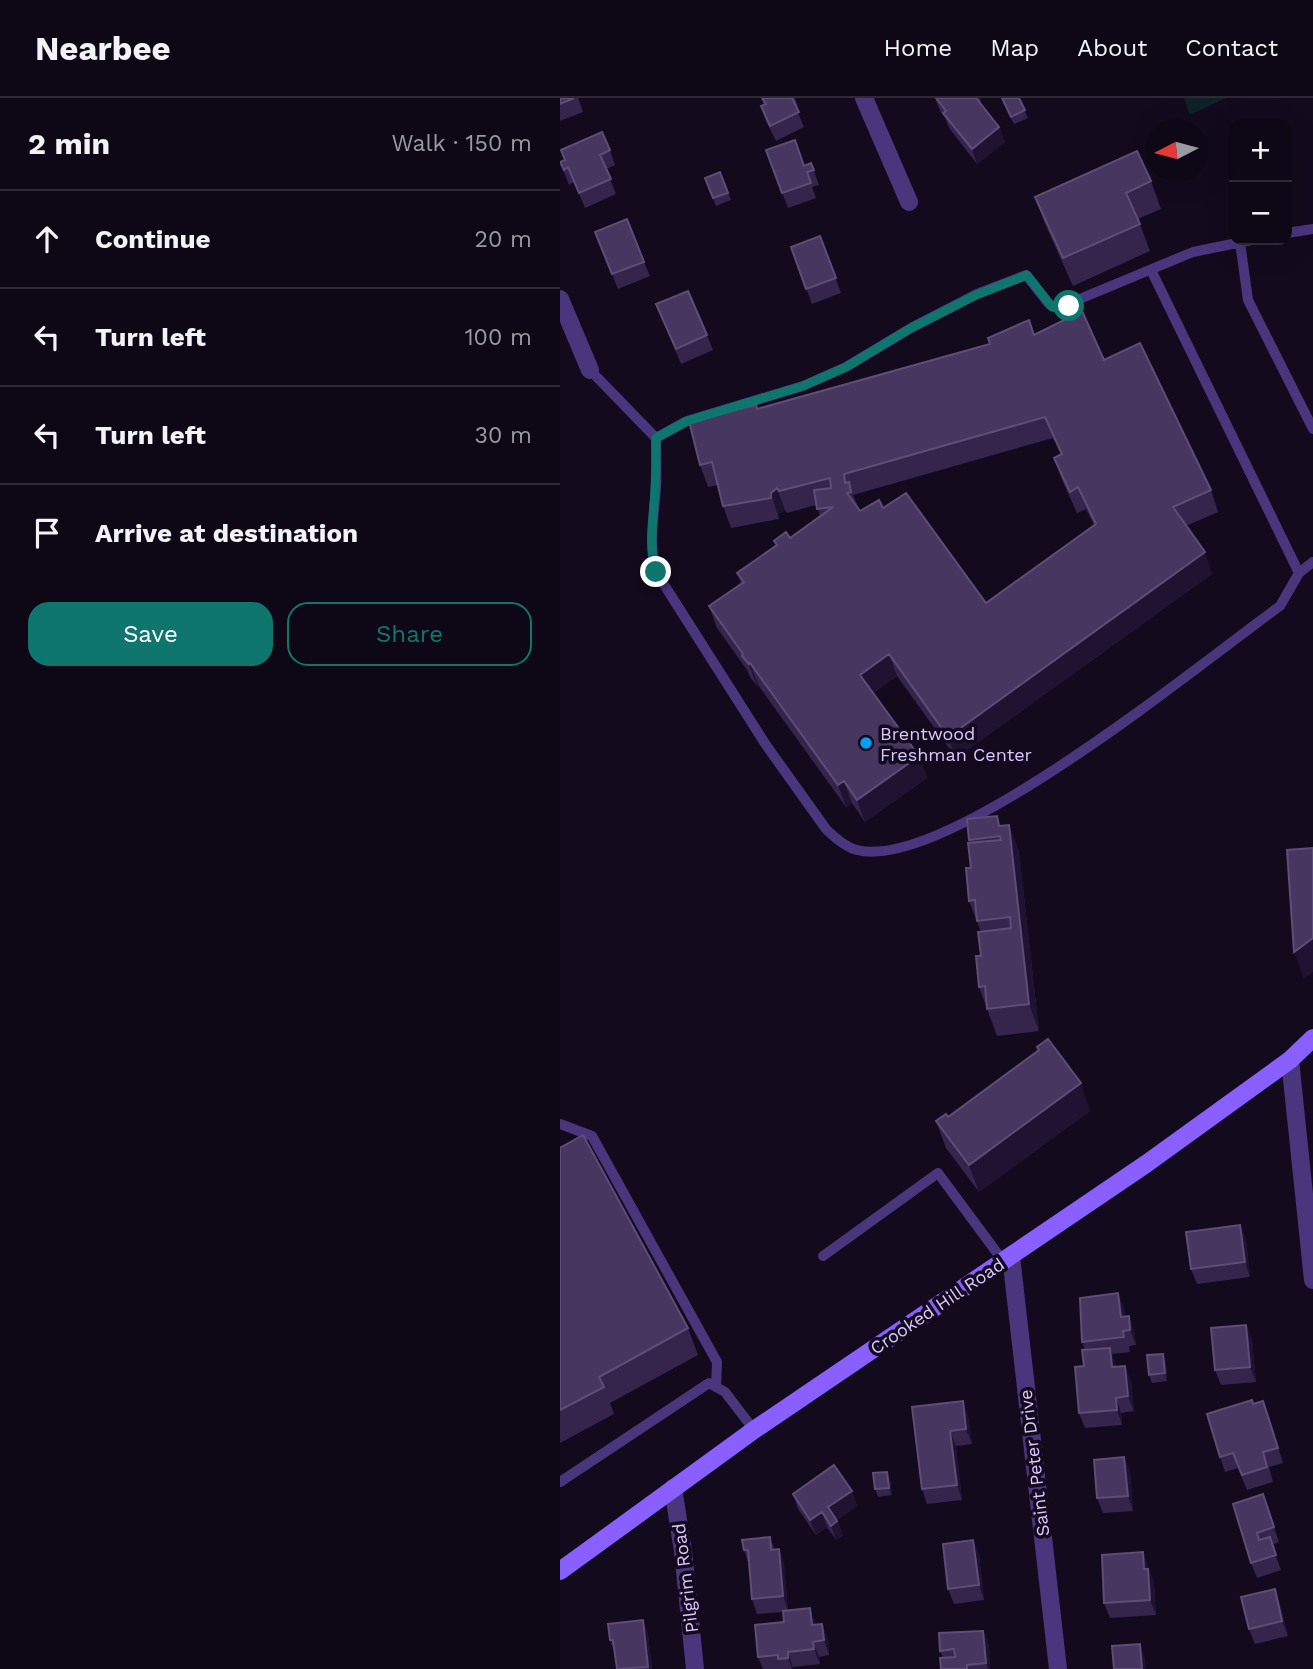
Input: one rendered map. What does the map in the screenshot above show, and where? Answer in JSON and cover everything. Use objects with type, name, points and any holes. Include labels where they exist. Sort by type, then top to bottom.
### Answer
[{"type":"main road","name":"Crooked Hill Road","points":[[560,1571],[754,1430],[1146,1164],[1290,1060],[1313,1038]]},
{"type":"street","points":[[864,98],[909,202]]},
{"type":"street","points":[[560,299],[590,370]]},
{"type":"street","points":[[1290,1060],[1313,1280]]},
{"type":"street","name":"Saint Peter Drive","points":[[1007,1259],[1058,1669]]},
{"type":"street","name":"Pilgrim Road","points":[[673,1488],[695,1669]]},
{"type":"lane","points":[[1292,232],[1313,229]]},
{"type":"lane","points":[[656,438],[687,421],[814,381],[846,367],[911,328],[976,295],[1027,275],[1049,304],[1058,308],[1193,252],[1229,245]]},
{"type":"lane","points":[[1246,245],[1248,300],[1313,429]]},
{"type":"lane","points":[[1151,270],[1298,573]]},
{"type":"lane","points":[[590,370],[656,438],[656,488],[651,536],[652,559],[656,572],[776,761],[826,829],[838,841],[856,850],[904,848],[949,831],[1032,786],[1279,606],[1298,573],[1313,562]]},
{"type":"lane","points":[[560,1124],[592,1136],[717,1362],[716,1387]]},
{"type":"lane","points":[[822,1256],[938,1173],[1007,1259]]},
{"type":"lane","points":[[560,1482],[709,1383],[725,1392],[754,1430]]},
{"type":"green space","points":[[1184,98],[1226,98],[1190,115]]},
{"type":"building","points":[[560,98],[574,98],[560,104]]},
{"type":"building","points":[[762,98],[792,98],[799,112],[770,126],[761,106],[766,104]]},
{"type":"building","points":[[936,98],[976,98],[999,127],[972,149],[943,113],[946,111]]},
{"type":"building","points":[[1002,98],[1019,98],[1025,110],[1011,117]]},
{"type":"building","points":[[602,132],[610,150],[600,155],[611,179],[579,193],[568,167],[564,170],[560,162],[565,160],[561,150]]},
{"type":"building","points":[[795,140],[804,166],[811,163],[814,170],[807,172],[811,183],[782,193],[766,150]]},
{"type":"building","points":[[1137,151],[1145,168],[1145,182],[1149,182],[1126,193],[1140,224],[1063,258],[1035,197]]},
{"type":"building","points":[[720,172],[728,193],[713,198],[705,178]]},
{"type":"building","points":[[627,219],[644,262],[612,274],[595,232]]},
{"type":"building","points":[[820,236],[836,278],[806,289],[791,247]]},
{"type":"building","points":[[688,291],[707,335],[676,349],[656,304]]},
{"type":"building","points":[[1082,311],[1104,360],[1140,343],[1211,490],[1173,507],[1205,552],[948,737],[889,654],[860,675],[919,756],[857,800],[844,781],[838,785],[750,663],[742,656],[709,606],[744,582],[737,573],[777,545],[774,541],[786,532],[790,538],[833,507],[817,509],[814,490],[831,488],[830,478],[779,491],[777,488],[771,493],[771,498],[723,506],[712,462],[700,465],[689,421],[756,405],[757,409],[990,344],[988,338],[1029,320],[1034,335]],"holes":[[[1045,417],[1062,454],[1054,458],[1070,492],[1078,487],[1096,524],[986,603],[906,493],[883,508],[879,500],[860,511],[847,493],[851,492],[849,482],[845,483],[844,474]]]},
{"type":"building","points":[[997,816],[999,826],[1009,825],[1029,1004],[987,1009],[985,986],[979,987],[976,956],[981,956],[978,932],[1011,928],[1010,917],[977,921],[975,900],[969,901],[966,868],[971,868],[968,843],[1001,840],[1000,836],[969,840],[967,819]]},
{"type":"building","points":[[1313,848],[1313,938],[1294,952],[1287,850]]},
{"type":"building","points":[[1048,1039],[1081,1083],[969,1165],[936,1121],[946,1114],[948,1117],[1039,1050],[1037,1047]]},
{"type":"building","points":[[583,1135],[688,1328],[599,1377],[604,1387],[560,1410],[560,1148]]},
{"type":"building","points":[[1240,1225],[1245,1262],[1191,1269],[1186,1232]]},
{"type":"building","points":[[1118,1293],[1121,1317],[1129,1316],[1130,1330],[1123,1331],[1124,1337],[1082,1342],[1080,1298]]},
{"type":"building","points":[[1246,1325],[1250,1367],[1215,1370],[1211,1328]]},
{"type":"building","points":[[1110,1348],[1112,1367],[1125,1366],[1128,1396],[1116,1398],[1117,1410],[1079,1413],[1075,1367],[1084,1366],[1082,1350]]},
{"type":"building","points":[[1163,1354],[1165,1373],[1149,1375],[1147,1355]]},
{"type":"building","points":[[1252,1400],[1253,1404],[1263,1401],[1278,1448],[1263,1452],[1267,1467],[1242,1475],[1233,1453],[1220,1457],[1207,1414]]},
{"type":"building","points":[[963,1401],[966,1429],[950,1431],[957,1485],[922,1489],[912,1407]]},
{"type":"building","points":[[1124,1457],[1128,1496],[1097,1498],[1094,1460]]},
{"type":"building","points":[[834,1465],[852,1491],[828,1507],[837,1521],[831,1526],[822,1512],[810,1520],[793,1494]]},
{"type":"building","points":[[887,1472],[889,1488],[875,1489],[873,1473]]},
{"type":"building","points":[[1263,1494],[1274,1527],[1257,1533],[1259,1540],[1270,1537],[1276,1555],[1251,1563],[1233,1504]]},
{"type":"building","points":[[770,1537],[771,1550],[779,1549],[783,1596],[752,1599],[748,1550],[744,1550],[742,1540]]},
{"type":"building","points":[[973,1540],[979,1585],[948,1589],[943,1544]]},
{"type":"building","points":[[1143,1552],[1144,1569],[1148,1569],[1150,1600],[1104,1603],[1102,1555]]},
{"type":"building","points":[[1275,1589],[1282,1621],[1249,1629],[1241,1597]]},
{"type":"building","points":[[810,1608],[812,1625],[822,1624],[824,1640],[813,1642],[814,1649],[788,1652],[788,1658],[778,1659],[778,1655],[758,1657],[755,1625],[784,1622],[783,1611]]},
{"type":"building","points":[[643,1620],[648,1667],[617,1669],[608,1624]]},
{"type":"building","points":[[983,1631],[986,1663],[967,1665],[967,1669],[941,1669],[940,1658],[955,1657],[954,1649],[940,1651],[939,1633]]},
{"type":"building","points":[[1140,1644],[1142,1669],[1114,1669],[1112,1646]]},
{"type":"place","name":"Brentwood Freshman Center","points":[[866,743]]},
{"type":"route","points":[[656,572],[652,559],[651,536],[656,488],[656,438],[687,421],[803,386],[846,367],[911,328],[976,295],[1027,275],[1052,307],[1069,306]]}]
